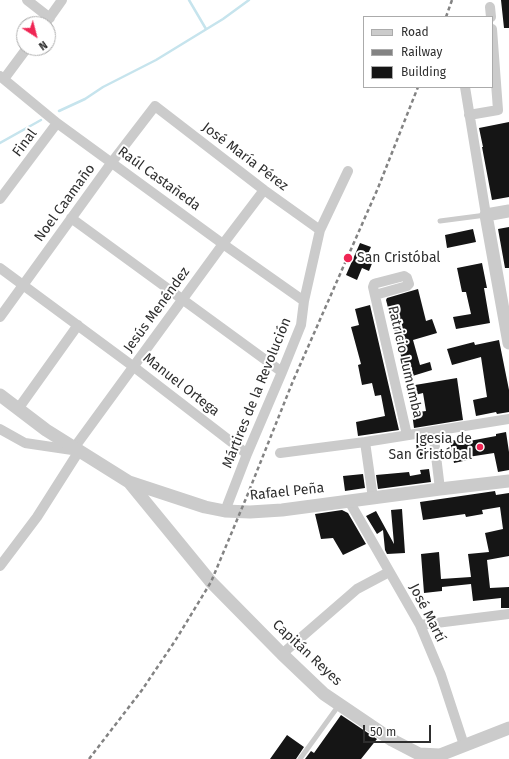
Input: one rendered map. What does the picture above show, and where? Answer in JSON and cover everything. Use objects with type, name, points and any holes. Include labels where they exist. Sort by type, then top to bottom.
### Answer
[{"type":"street","points":[[27,0],[42,16]]},
{"type":"street","points":[[51,16],[62,0]]},
{"type":"street","points":[[469,115],[498,110],[493,53]]},
{"type":"street","points":[[2,77],[20,56]]},
{"type":"street","name":"Raúl Castañeda","points":[[2,77],[57,123],[304,301]]},
{"type":"street","points":[[465,88],[509,344]]},
{"type":"street","name":"Noel Caamaño","points":[[0,317],[112,162],[155,106]]},
{"type":"street","name":"José María Pérez","points":[[155,106],[264,190],[320,230]]},
{"type":"street","name":"Final","points":[[0,199],[57,123]]},
{"type":"street","name":"Mártires de la Revolución","points":[[225,511],[301,325],[304,301],[320,230],[348,171]]},
{"type":"street","name":"Jesús Menéndez","points":[[0,566],[37,517],[76,450],[134,366],[264,190]]},
{"type":"street","points":[[486,215],[509,211]]},
{"type":"street","points":[[71,218],[282,372]]},
{"type":"street","name":"Manuel Ortega","points":[[0,268],[134,366],[247,454]]},
{"type":"street","name":"Patricio Lumumba","points":[[375,295],[408,436]]},
{"type":"street","points":[[18,408],[78,325]]},
{"type":"street","name":"Rafael Peña","points":[[0,395],[46,430],[129,482],[205,507],[225,511],[250,512],[282,510],[509,481]]},
{"type":"street","points":[[280,453],[408,436],[509,419]]},
{"type":"street","name":"Rafael Peña","points":[[0,429],[25,443],[76,450]]},
{"type":"street","name":"Patricio Lumumba","points":[[433,431],[440,489]]},
{"type":"street","points":[[365,442],[372,498]]},
{"type":"street","name":"Capitán Reyes","points":[[129,482],[211,582],[282,654],[324,694],[392,740],[423,757],[440,755],[509,728]]},
{"type":"street","name":"José Martí","points":[[348,501],[420,624],[441,675],[464,746]]},
{"type":"street","points":[[282,654],[357,589],[389,572]]},
{"type":"street","points":[[420,624],[509,614]]},
{"type":"lane","points":[[440,221],[486,215]]},
{"type":"lane","points":[[300,759],[340,704]]},
{"type":"building","points":[[501,0],[509,0],[509,28],[504,28]]},
{"type":"building","points":[[509,122],[509,197],[492,200],[479,128]]},
{"type":"building","points":[[509,227],[509,268],[505,268],[498,229]]},
{"type":"building","points":[[473,229],[476,242],[447,248],[445,235]]},
{"type":"building","points":[[360,243],[371,247],[366,258],[373,261],[369,271],[362,268],[357,280],[346,275]]},
{"type":"building","points":[[482,263],[487,288],[484,288],[490,323],[456,329],[453,317],[471,314],[466,292],[462,292],[457,268]]},
{"type":"building","points":[[418,289],[426,321],[432,319],[437,333],[413,340],[420,365],[430,362],[432,370],[406,378],[405,369],[386,300],[387,298]]},
{"type":"building","points":[[370,305],[399,430],[358,436],[356,422],[385,416],[381,395],[375,396],[372,383],[362,385],[358,365],[361,364],[351,327],[359,325],[355,309]]},
{"type":"building","points":[[499,340],[509,390],[509,412],[497,414],[496,412],[476,416],[473,400],[487,397],[481,357],[452,365],[447,349],[474,342],[475,345]]},
{"type":"building","points":[[457,378],[463,420],[414,428],[412,413],[426,411],[423,393],[411,396],[409,386]]},
{"type":"building","name":"Igesia de San Cristóbal","points":[[506,432],[509,452],[509,470],[498,472],[494,453],[468,457],[468,460],[454,463],[450,441],[464,439],[464,442],[496,436],[496,434]]},
{"type":"building","points":[[425,443],[427,455],[418,457],[416,444]]},
{"type":"building","points":[[429,469],[431,482],[378,489],[376,475],[409,472],[410,476],[421,474],[420,470]]},
{"type":"building","points":[[363,474],[365,488],[345,491],[343,476]]},
{"type":"building","points":[[495,491],[496,495],[509,493],[509,556],[487,560],[490,588],[509,587],[509,608],[501,608],[501,598],[473,601],[471,584],[442,587],[442,591],[424,593],[421,554],[439,552],[441,579],[471,577],[468,554],[489,552],[485,533],[503,529],[500,507],[482,510],[483,514],[466,517],[465,514],[423,520],[420,502]]},
{"type":"building","points":[[402,509],[405,553],[387,554],[385,550],[383,530],[377,534],[366,516],[376,511],[394,544],[391,510]]},
{"type":"building","points":[[342,510],[348,513],[366,544],[343,555],[333,538],[321,539],[315,514]]},
{"type":"building","points":[[341,715],[377,739],[361,759],[305,759],[311,751],[314,753]]},
{"type":"building","points":[[287,735],[304,747],[296,759],[270,759]]},
{"type":"waterway","points":[[189,0],[206,29]]},
{"type":"waterway","points":[[59,111],[85,99],[103,87],[156,60],[223,19],[249,0]]},
{"type":"waterway","points":[[0,143],[41,120]]},
{"type":"railway","points":[[446,16],[452,0]]},
{"type":"railway","points":[[89,759],[142,690],[175,641],[211,582],[293,381],[378,188],[418,88]]},
{"type":"place","name":"San Cristóbal","points":[[348,258]]},
{"type":"place","name":"Igesia de San Cristóbal","points":[[480,447]]}]
